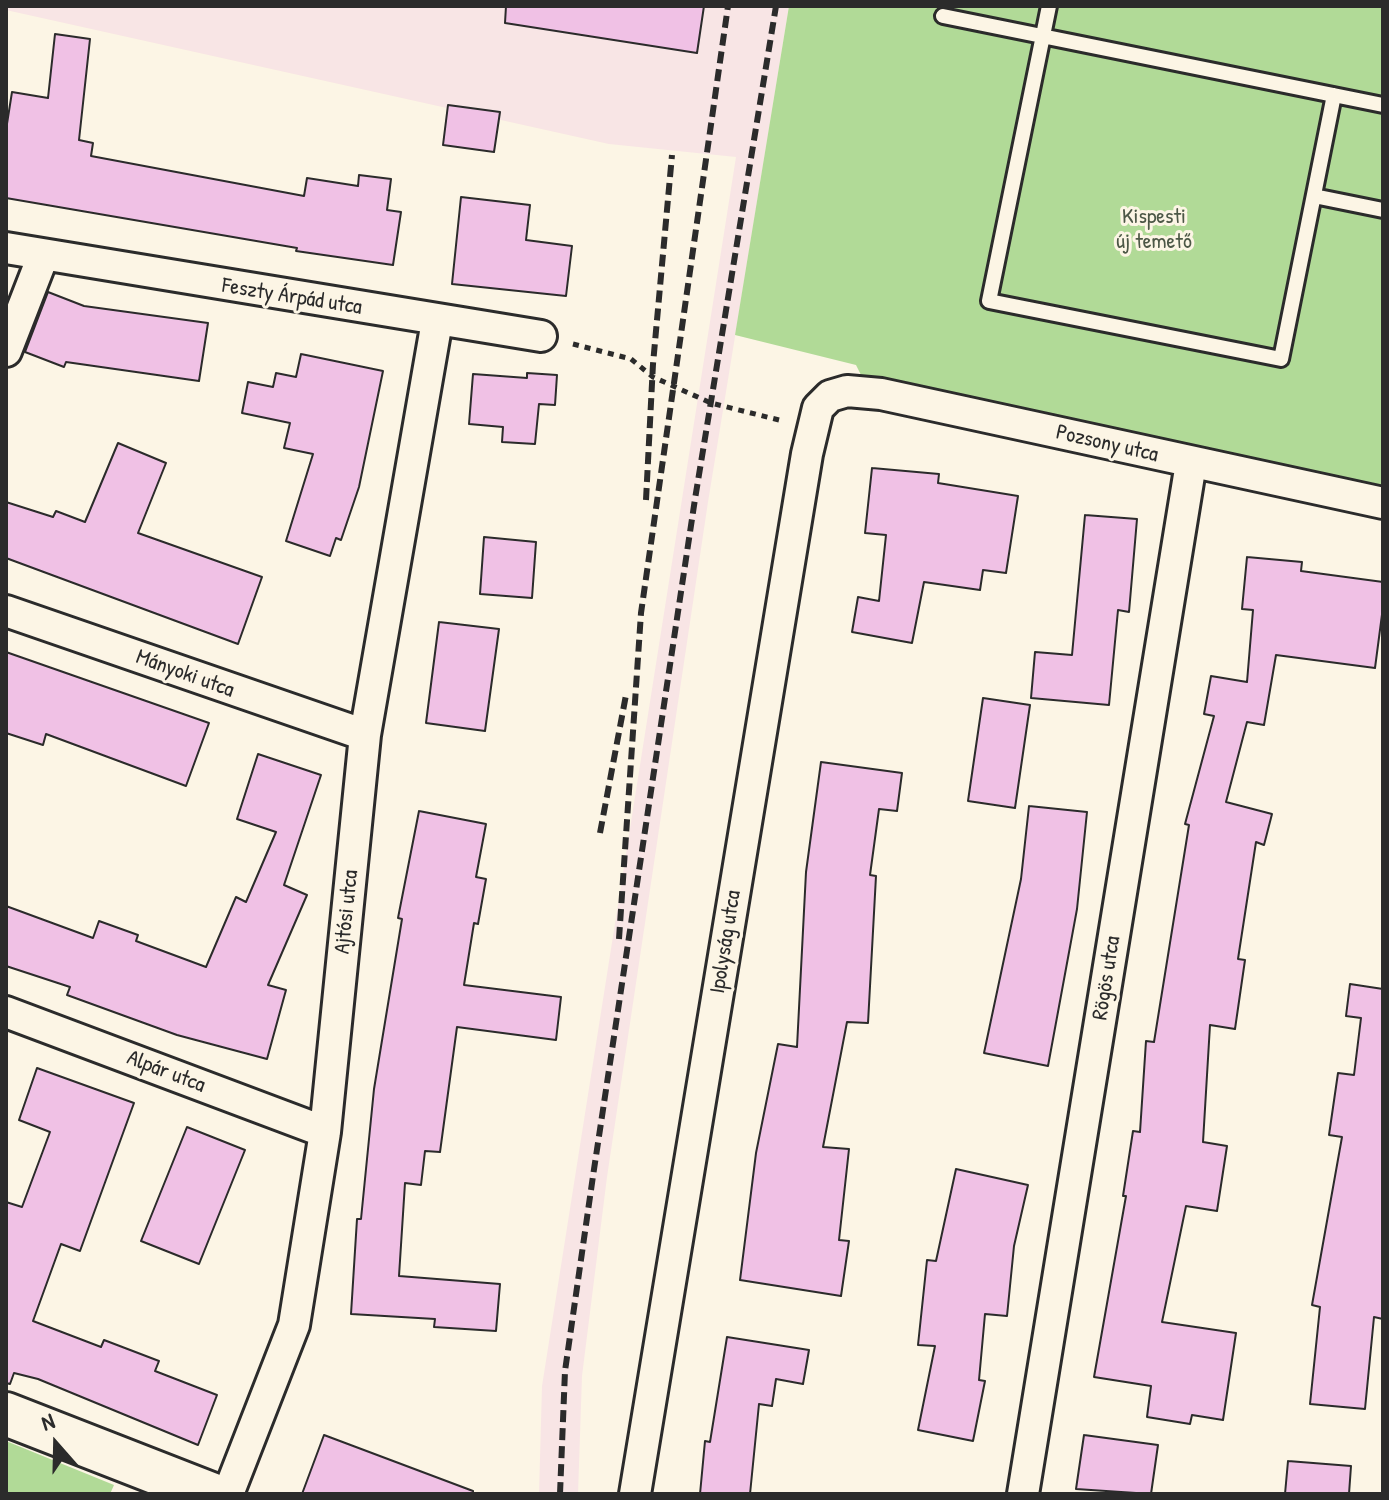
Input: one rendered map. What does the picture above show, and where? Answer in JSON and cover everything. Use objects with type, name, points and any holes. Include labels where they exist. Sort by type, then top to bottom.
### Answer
[{"type":"street","name":"Feszty Árpád utca","points":[[6,248],[541,336]]},
{"type":"street","points":[[6,351],[43,256]]},
{"type":"street","name":"Ajtósi utca","points":[[228,1494],[294,1325],[325,1132],[365,735],[437,321]]},
{"type":"street","name":"Pozsony utca","points":[[830,396],[847,391],[881,394],[1383,503]]},
{"type":"street","name":"Ipolyság utca","points":[[635,1494],[813,426],[818,408],[830,396]]},
{"type":"street","name":"Rögös utca","points":[[1023,1494],[1191,463]]},
{"type":"street","name":"Mányoki utca","points":[[6,611],[365,735]]},
{"type":"street","name":"Alpár utca","points":[[6,1012],[325,1132]]},
{"type":"street","points":[[6,1414],[211,1494]]},
{"type":"lane","points":[[1049,6],[989,301],[1281,359],[1334,95]]},
{"type":"lane","points":[[943,16],[1383,105]]},
{"type":"lane","points":[[1314,196],[1383,210]]},
{"type":"path","points":[[541,336],[631,359],[653,377],[747,415],[813,426]]},
{"type":"shaded area","points":[[6,6],[789,6],[708,502],[607,1177],[582,1376],[578,1494],[539,1494],[542,1386],[736,157],[609,144],[6,10]]},
{"type":"green space","name":"Kispesti új temető","points":[[789,6],[1383,6],[1383,508],[873,399],[856,365],[735,335]]},
{"type":"green space","points":[[6,1441],[114,1485],[110,1494],[6,1494]]},
{"type":"building","points":[[506,6],[704,6],[697,53],[505,23]]},
{"type":"building","points":[[55,34],[90,39],[79,140],[93,143],[91,156],[304,196],[307,178],[358,186],[359,175],[391,179],[387,210],[401,212],[393,265],[296,251],[297,248],[6,198],[6,130],[12,92],[48,98]]},
{"type":"building","points":[[448,105],[500,112],[494,152],[443,145]]},
{"type":"building","points":[[461,197],[530,205],[526,240],[572,246],[566,296],[452,284]]},
{"type":"building","points":[[48,292],[84,306],[208,323],[199,381],[66,362],[64,367],[25,352]]},
{"type":"building","points":[[301,354],[383,371],[359,487],[341,540],[336,538],[330,556],[286,541],[313,454],[284,448],[290,423],[242,413],[248,382],[273,387],[276,373],[296,377]]},
{"type":"building","points":[[527,373],[557,375],[555,405],[539,404],[535,444],[502,442],[503,427],[469,424],[473,374],[527,378]]},
{"type":"building","points":[[118,443],[166,463],[138,533],[262,577],[238,644],[6,558],[6,502],[53,517],[56,511],[85,522]]},
{"type":"building","points":[[872,468],[939,474],[938,483],[1018,496],[1006,573],[983,570],[980,590],[924,582],[912,643],[852,632],[858,597],[879,601],[886,535],[865,533]]},
{"type":"building","points":[[1085,515],[1137,519],[1129,612],[1118,610],[1109,705],[1031,698],[1035,652],[1072,655]]},
{"type":"building","points":[[484,537],[536,542],[532,598],[480,594]]},
{"type":"building","points":[[1247,557],[1302,562],[1301,571],[1383,582],[1383,607],[1375,668],[1276,655],[1264,725],[1247,722],[1226,802],[1272,814],[1264,845],[1256,842],[1238,959],[1245,960],[1235,1029],[1210,1025],[1203,1142],[1227,1146],[1217,1211],[1186,1206],[1162,1322],[1236,1333],[1223,1420],[1192,1415],[1190,1424],[1147,1417],[1151,1386],[1094,1377],[1126,1196],[1123,1196],[1133,1131],[1140,1132],[1146,1041],[1154,1042],[1189,825],[1185,824],[1214,716],[1204,714],[1211,676],[1247,682],[1253,610],[1242,609]]},
{"type":"building","points":[[439,622],[499,629],[485,731],[426,723]]},
{"type":"building","points":[[6,652],[209,723],[186,786],[46,734],[43,745],[6,733]]},
{"type":"building","points":[[983,698],[1030,705],[1015,808],[968,801]]},
{"type":"building","points":[[258,754],[321,775],[284,885],[307,895],[268,985],[286,990],[267,1059],[177,1035],[67,995],[70,987],[6,966],[6,906],[93,938],[99,921],[138,935],[136,941],[206,967],[236,897],[246,902],[276,832],[237,819]]},
{"type":"building","points":[[821,762],[902,773],[897,811],[879,809],[870,875],[876,876],[868,1023],[847,1022],[823,1147],[849,1149],[839,1240],[849,1241],[841,1296],[740,1280],[756,1153],[778,1044],[797,1047],[806,872]]},
{"type":"building","points":[[1029,806],[1087,812],[1077,909],[1048,1066],[984,1053],[1021,879]]},
{"type":"building","points":[[419,811],[486,824],[476,877],[486,879],[478,924],[474,923],[464,985],[561,997],[556,1040],[457,1027],[440,1152],[425,1151],[421,1185],[405,1183],[399,1276],[500,1284],[496,1331],[434,1327],[435,1319],[351,1314],[357,1219],[361,1219],[374,1089],[402,919],[398,918]]},
{"type":"building","points":[[1350,984],[1383,989],[1383,1319],[1374,1317],[1365,1409],[1310,1404],[1320,1307],[1312,1305],[1342,1137],[1329,1135],[1338,1073],[1354,1075],[1361,1018],[1346,1016]]},
{"type":"building","points":[[37,1068],[134,1103],[80,1251],[61,1244],[33,1321],[101,1347],[104,1340],[159,1361],[155,1371],[217,1395],[198,1445],[38,1379],[14,1373],[10,1384],[6,1383],[6,1202],[22,1207],[50,1132],[19,1120]]},
{"type":"building","points":[[187,1127],[245,1150],[199,1264],[141,1241]]},
{"type":"building","points":[[956,1169],[1028,1185],[1014,1246],[1007,1316],[985,1314],[979,1380],[985,1381],[973,1441],[918,1430],[935,1346],[918,1345],[927,1260],[936,1261]]},
{"type":"building","points":[[727,1337],[809,1350],[803,1384],[776,1379],[772,1406],[759,1404],[750,1494],[700,1494],[705,1441],[710,1442]]},
{"type":"building","points":[[324,1435],[473,1491],[473,1494],[302,1494]]},
{"type":"building","points":[[1084,1435],[1158,1445],[1151,1494],[1076,1489]]},
{"type":"building","points":[[1288,1461],[1351,1466],[1349,1494],[1285,1494]]},
{"type":"railway","points":[[619,939],[641,613],[728,6]]},
{"type":"railway","points":[[560,1494],[565,1371],[593,1176],[695,499],[776,6]]},
{"type":"railway","points":[[646,500],[653,364],[672,155]]},
{"type":"railway","points":[[600,833],[626,695]]}]
